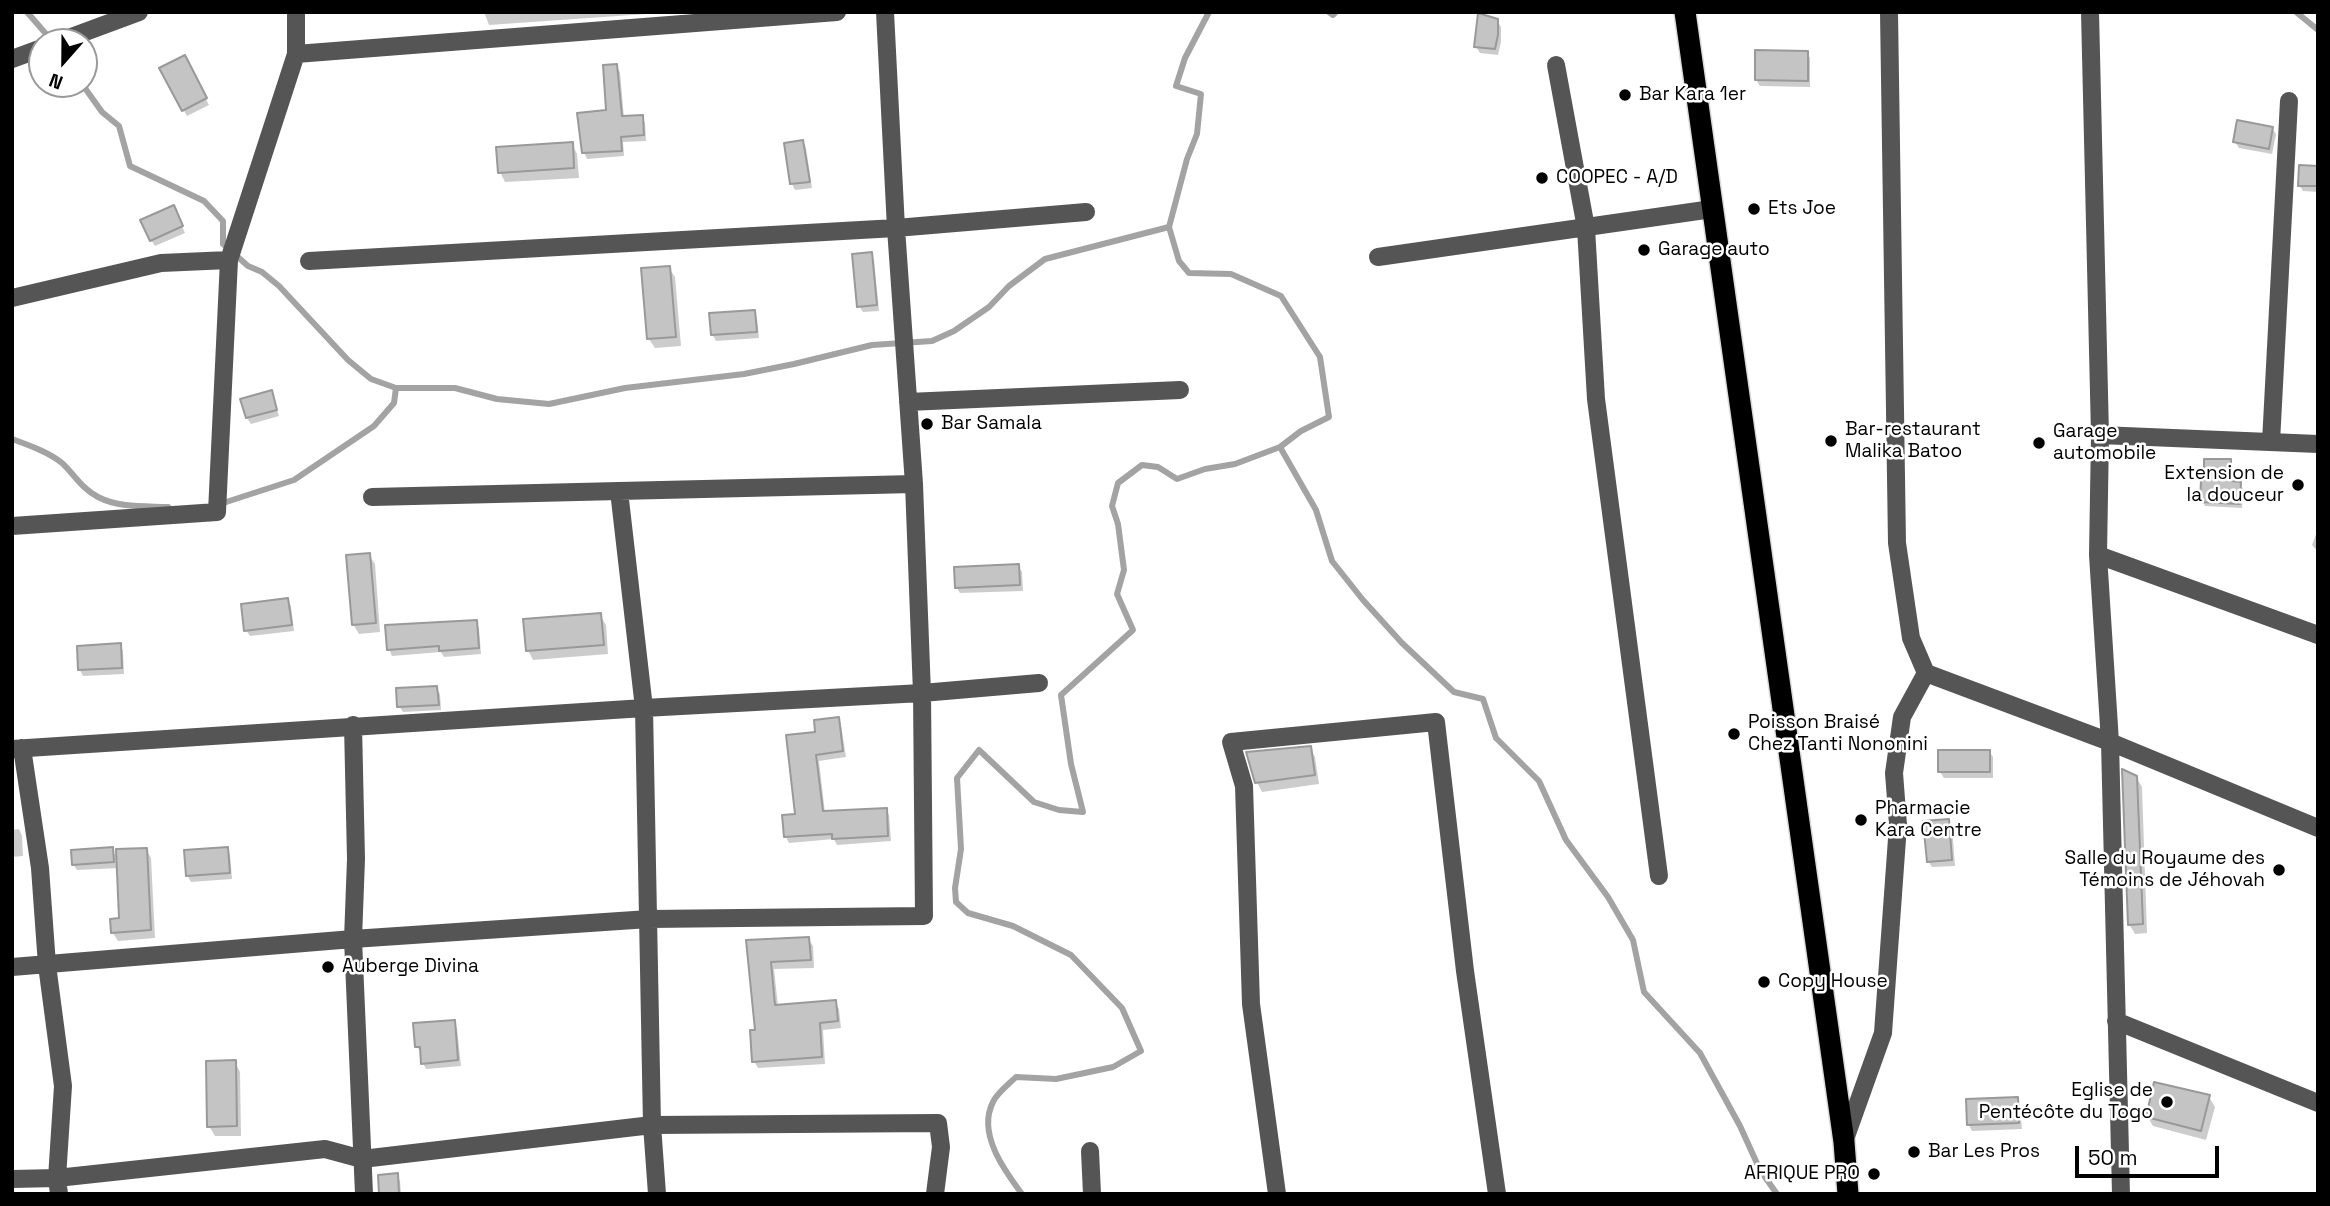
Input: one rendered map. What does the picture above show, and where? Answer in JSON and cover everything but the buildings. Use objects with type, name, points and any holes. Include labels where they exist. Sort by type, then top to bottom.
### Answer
[{"type":"highway","points":[[1685,12],[1844,1142],[1849,1194]]},
{"type":"street","points":[[96,28],[139,12]]},
{"type":"street","points":[[12,526],[217,512],[229,260],[296,54],[296,12]]},
{"type":"street","points":[[296,54],[837,12]]},
{"type":"street","points":[[12,967],[353,939],[649,919],[924,916],[922,693],[914,484],[896,228],[886,12]]},
{"type":"street","points":[[1889,12],[1896,543],[1911,638],[1926,673],[2110,742],[2318,828]]},
{"type":"street","points":[[2090,12],[2100,435],[2098,555],[2110,742],[2121,1194]]},
{"type":"street","points":[[1556,65],[1586,228],[1596,399],[1659,876]]},
{"type":"street","points":[[2271,442],[2289,101]]},
{"type":"street","points":[[1378,257],[1712,209]]},
{"type":"street","points":[[309,261],[896,228],[1086,212]]},
{"type":"street","points":[[12,298],[161,263],[229,260]]},
{"type":"street","points":[[908,402],[1180,390]]},
{"type":"street","points":[[2100,435],[2318,444]]},
{"type":"street","points":[[372,497],[914,484]]},
{"type":"street","points":[[619,491],[644,708],[652,1125],[657,1194]]},
{"type":"street","points":[[2098,555],[2318,635]]},
{"type":"street","points":[[1844,1142],[1883,1033],[1898,825],[1894,773],[1902,717],[1926,673]]},
{"type":"street","points":[[58,1186],[63,1086],[47,965],[40,868],[17,748],[354,725],[922,693],[1039,683]]},
{"type":"street","points":[[1277,1194],[1251,1004],[1244,786],[1231,742],[1436,722],[1465,971],[1497,1194]]},
{"type":"street","points":[[354,725],[356,859],[353,939],[363,1194]]},
{"type":"street","points":[[2116,1021],[2318,1103]]},
{"type":"street","points":[[12,1179],[58,1186],[325,1149],[362,1159],[652,1125],[938,1123],[942,1147],[935,1194]]},
{"type":"street","points":[[1090,1151],[1092,1194]]},
{"type":"waterway","points":[[27,12],[41,28]]},
{"type":"waterway","points":[[1022,1194],[1001,1163],[990,1138],[989,1114],[997,1095],[1016,1077],[1056,1079],[1113,1067],[1141,1051],[1122,1008],[1071,955],[1013,926],[968,913],[956,902],[955,888],[961,849],[957,778],[979,750],[1034,802],[1059,810],[1083,812],[1071,764],[1061,695],[1133,630],[1117,594],[1124,570],[1118,524],[1112,506],[1118,483],[1142,465],[1158,467],[1177,479],[1205,469],[1235,464],[1280,447],[1301,431],[1329,417],[1320,357],[1281,296],[1231,274],[1189,273],[1179,261],[1169,227],[1187,159],[1197,134],[1201,94],[1176,86],[1185,58],[1209,12]]},
{"type":"waterway","points":[[1329,12],[1333,15],[1336,12]]},
{"type":"waterway","points":[[2296,12],[2318,30]]},
{"type":"waterway","points":[[92,98],[102,112],[119,126],[130,166],[204,201],[223,221],[223,244],[248,266],[262,272],[279,286],[348,360],[371,379],[396,388],[455,388],[497,399],[549,404],[625,388],[744,374],[872,345],[932,341],[954,331],[989,307],[1009,286],[1045,259],[1169,227]]},
{"type":"waterway","points":[[220,504],[294,480],[374,426],[394,403],[396,388]]},
{"type":"waterway","points":[[12,439],[57,459],[87,490],[106,501],[132,506],[168,507]]},
{"type":"waterway","points":[[1280,447],[1316,510],[1332,561],[1402,643],[1454,692],[1483,699],[1496,738],[1539,781],[1566,840],[1608,897],[1633,940],[1644,992],[1700,1053],[1740,1126],[1760,1170],[1777,1194]]},
{"type":"place","name":"Bar Kara 1er","points":[[1625,95]]},
{"type":"place","name":"COOPEC - A/D","points":[[1542,178]]},
{"type":"place","name":"Ets Joe","points":[[1754,209]]},
{"type":"place","name":"Garage auto","points":[[1644,250]]},
{"type":"place","name":"Bar Samala","points":[[927,424]]},
{"type":"place","name":"Bar-restaurant Malika Batoo","points":[[1831,441]]},
{"type":"place","name":"Garage automobile","points":[[2039,443]]},
{"type":"place","name":"Extension de la douceur","points":[[2298,485]]},
{"type":"place","name":"Poisson Braisé Chez Tanti Nononini","points":[[1734,734]]},
{"type":"place","name":"Pharmacie Kara Centre","points":[[1861,820]]},
{"type":"place","name":"Salle du Royaume des Témoins de Jéhovah","points":[[2279,870]]},
{"type":"place","name":"Auberge Divina","points":[[328,967]]},
{"type":"place","name":"Copy House","points":[[1764,982]]},
{"type":"place","name":"Eglise de Pentécôte du Togo","points":[[2167,1102]]},
{"type":"place","name":"Bar Les Pros","points":[[1914,1152]]},
{"type":"place","name":"AFRIQUE PRO","points":[[1874,1174]]}]
